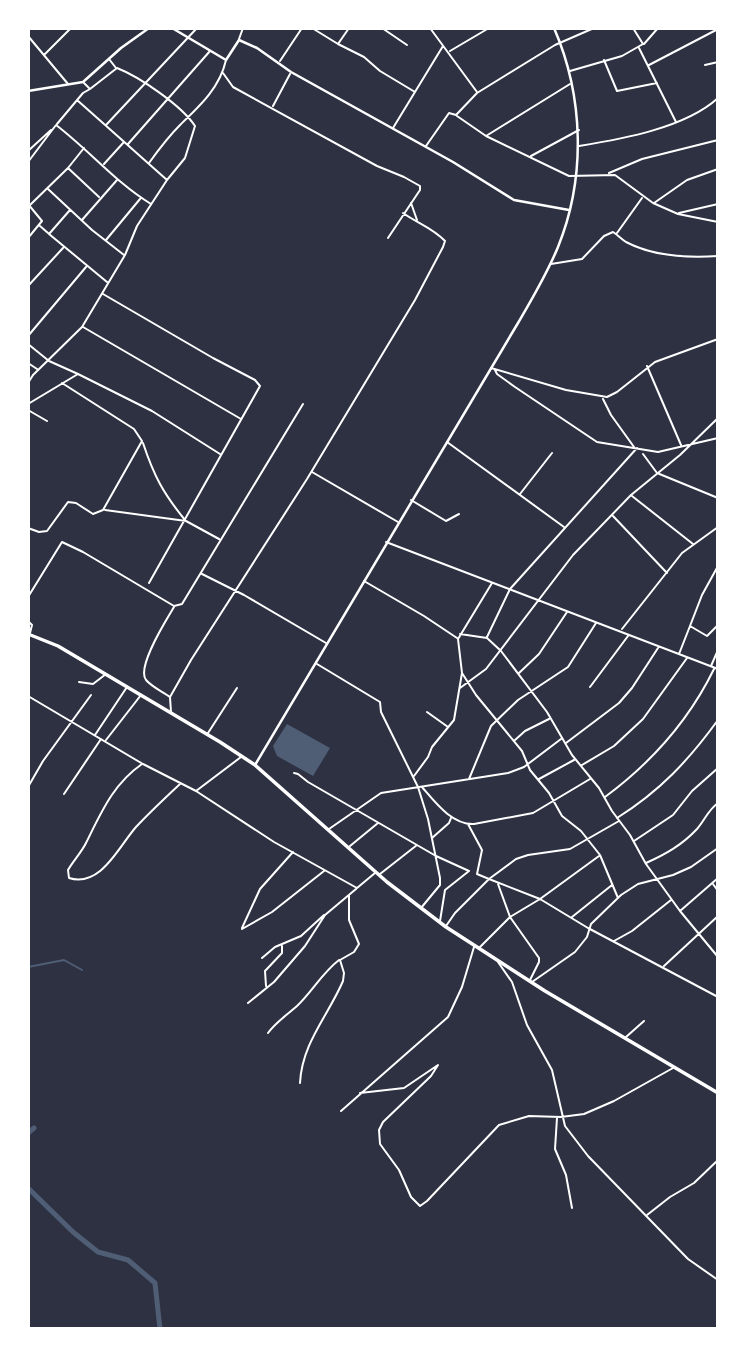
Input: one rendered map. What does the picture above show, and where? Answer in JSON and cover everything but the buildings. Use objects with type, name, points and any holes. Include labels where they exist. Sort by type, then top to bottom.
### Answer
[{"type":"main road","points":[[28,91],[83,82],[149,28]]},
{"type":"main road","points":[[172,28],[226,60],[239,40],[257,48],[292,72],[514,200],[569,210]]},
{"type":"main road","points":[[255,765],[490,368],[550,264],[562,237],[575,177],[579,130],[572,83],[554,28]]},
{"type":"main road","points":[[29,634],[58,646],[107,674],[242,756],[420,909],[531,982],[718,1093]]},
{"type":"street","points":[[45,54],[71,28]]},
{"type":"street","points":[[106,125],[197,28]]},
{"type":"street","points":[[239,40],[243,28]]},
{"type":"street","points":[[279,62],[302,28]]},
{"type":"street","points":[[312,28],[364,57],[380,71],[416,93]]},
{"type":"street","points":[[338,44],[349,28]]},
{"type":"street","points":[[382,28],[407,45]]},
{"type":"street","points":[[430,28],[477,93]]},
{"type":"street","points":[[478,28],[482,33]]},
{"type":"street","points":[[449,52],[489,28]]},
{"type":"street","points":[[456,116],[477,93],[560,42],[594,28]]},
{"type":"street","points":[[633,28],[643,44]]},
{"type":"street","points":[[569,71],[622,56],[643,44],[658,28]]},
{"type":"street","points":[[648,65],[718,29]]},
{"type":"street","points":[[28,36],[69,85]]},
{"type":"street","points":[[393,128],[443,46]]},
{"type":"street","points":[[638,47],[676,122]]},
{"type":"street","points":[[103,165],[168,100],[210,50]]},
{"type":"street","points":[[28,383],[38,369],[82,327],[125,255],[137,226],[167,180],[186,158],[195,126],[189,117],[168,100],[117,68],[109,59]]},
{"type":"street","points":[[149,163],[163,144],[202,104],[223,74],[226,60]]},
{"type":"street","points":[[604,60],[617,91],[658,83]]},
{"type":"street","points":[[705,65],[718,62]]},
{"type":"street","points":[[28,162],[77,100],[117,68]]},
{"type":"street","points":[[272,107],[292,72]]},
{"type":"street","points":[[223,74],[233,87],[377,166],[420,186],[388,238]]},
{"type":"street","points":[[83,82],[90,89]]},
{"type":"street","points":[[486,136],[572,83]]},
{"type":"street","points":[[578,146],[612,141],[676,122],[701,111],[718,98]]},
{"type":"street","points":[[77,100],[167,180]]},
{"type":"street","points":[[425,147],[449,113],[486,136],[553,170],[575,177],[615,175],[653,203],[678,214],[718,222]]},
{"type":"street","points":[[56,125],[85,147],[118,180],[152,204]]},
{"type":"street","points":[[28,151],[56,125]]},
{"type":"street","points":[[530,157],[579,130]]},
{"type":"street","points":[[606,174],[642,159],[718,140]]},
{"type":"street","points":[[28,238],[40,226],[41,218],[29,204],[48,189],[85,147]]},
{"type":"street","points":[[68,168],[100,198]]},
{"type":"street","points":[[653,203],[687,180],[718,169]]},
{"type":"street","points":[[82,220],[118,180]]},
{"type":"street","points":[[48,189],[125,255]]},
{"type":"street","points":[[617,234],[643,197]]},
{"type":"street","points":[[105,240],[141,198]]},
{"type":"street","points":[[410,202],[416,220]]},
{"type":"street","points":[[678,214],[718,204]]},
{"type":"street","points":[[49,234],[70,210]]},
{"type":"street","points":[[171,713],[170,697],[191,660],[311,471],[415,300],[443,247],[445,241],[442,238],[403,214]]},
{"type":"street","points":[[40,226],[108,283]]},
{"type":"street","points":[[28,231],[32,234]]},
{"type":"street","points":[[550,264],[580,260],[609,233],[617,234],[626,242],[671,256],[718,256]]},
{"type":"street","points":[[28,286],[64,247]]},
{"type":"street","points":[[28,336],[86,266]]},
{"type":"street","points":[[103,294],[258,382],[258,391],[149,583]]},
{"type":"street","points":[[82,327],[241,419]]},
{"type":"street","points":[[490,368],[602,397],[617,392],[647,366],[718,339]]},
{"type":"street","points":[[28,344],[49,361],[152,411],[221,455]]},
{"type":"street","points":[[28,363],[38,369]]},
{"type":"street","points":[[647,366],[681,446]]},
{"type":"street","points":[[495,370],[592,440],[635,448],[642,452],[657,473],[718,498]]},
{"type":"street","points":[[28,404],[78,374]]},
{"type":"street","points":[[62,383],[134,429],[142,441],[155,478],[167,498],[186,520],[220,540]]},
{"type":"street","points":[[602,397],[611,415],[635,448]]},
{"type":"street","points":[[28,597],[62,542],[174,606],[182,604],[303,404]]},
{"type":"street","points":[[28,410],[47,421]]},
{"type":"street","points":[[460,688],[486,669],[573,555],[631,495],[680,455],[718,418]]},
{"type":"street","points":[[642,452],[658,452],[718,438]]},
{"type":"street","points":[[103,510],[142,441]]},
{"type":"street","points":[[446,442],[564,528]]},
{"type":"street","points":[[487,638],[510,589],[635,448]]},
{"type":"street","points":[[520,495],[552,453]]},
{"type":"street","points":[[311,471],[398,522]]},
{"type":"street","points":[[631,495],[693,544]]},
{"type":"street","points":[[411,500],[446,522],[459,514]]},
{"type":"street","points":[[28,528],[39,532],[47,531],[68,502],[76,503],[93,514],[103,510],[186,520]]},
{"type":"street","points":[[612,515],[667,573]]},
{"type":"street","points":[[621,631],[639,604],[678,557],[718,527]]},
{"type":"street","points":[[386,542],[714,668]]},
{"type":"street","points":[[679,654],[702,595],[718,566]]},
{"type":"street","points":[[201,574],[327,644]]},
{"type":"street","points":[[364,581],[458,639]]},
{"type":"street","points":[[414,776],[432,747],[454,720],[462,673],[458,639],[492,582]]},
{"type":"street","points":[[170,697],[146,680],[144,671],[156,639],[174,606]]},
{"type":"street","points":[[519,673],[539,654],[568,611]]},
{"type":"street","points":[[28,621],[33,627],[29,634]]},
{"type":"street","points":[[468,780],[487,730],[497,718],[531,690],[568,667],[597,622]]},
{"type":"street","points":[[690,626],[707,636],[718,625]]},
{"type":"street","points":[[460,634],[487,638],[519,673],[671,900],[718,957]]},
{"type":"street","points":[[590,687],[629,635]]},
{"type":"street","points":[[566,743],[619,703],[659,647]]},
{"type":"street","points":[[604,797],[641,767],[683,721],[714,668],[718,650]]},
{"type":"street","points":[[580,765],[614,746],[643,719],[687,657]]},
{"type":"street","points":[[316,663],[380,702],[381,712],[420,787],[440,885],[445,890]]},
{"type":"street","points":[[462,673],[476,695],[522,751],[527,764],[554,800],[562,816],[581,831],[600,855],[618,898]]},
{"type":"street","points":[[79,682],[93,684],[107,674]]},
{"type":"street","points":[[95,735],[127,687]]},
{"type":"street","points":[[207,734],[237,688]]},
{"type":"street","points":[[28,787],[43,761],[91,695]]},
{"type":"street","points":[[105,741],[142,695]]},
{"type":"street","points":[[28,696],[143,764],[196,791],[274,842],[357,888]]},
{"type":"street","points":[[427,712],[448,727]]},
{"type":"street","points":[[514,740],[550,718]]},
{"type":"street","points":[[446,927],[455,913],[489,879],[516,859],[570,849],[651,796],[674,775],[718,720]]},
{"type":"street","points":[[64,794],[101,738]]},
{"type":"street","points":[[328,830],[381,793],[508,773],[527,764],[562,738]]},
{"type":"street","points":[[196,791],[242,756]]},
{"type":"street","points":[[538,779],[575,759]]},
{"type":"street","points":[[143,764],[127,775],[105,803],[85,846],[68,870],[69,878],[88,877],[103,868],[118,853],[138,825],[180,784]]},
{"type":"street","points":[[634,841],[673,815],[692,791],[718,768]]},
{"type":"street","points":[[294,773],[436,856],[541,899],[588,929],[718,997]]},
{"type":"street","points":[[420,787],[452,817],[468,824],[533,813],[591,778]]},
{"type":"street","points":[[646,864],[678,846],[698,827],[710,808],[718,803]]},
{"type":"street","points":[[432,838],[452,817]]},
{"type":"street","points":[[348,847],[379,822]]},
{"type":"street","points":[[468,824],[482,850],[477,874]]},
{"type":"street","points":[[262,958],[270,950],[301,936],[318,918],[417,845]]},
{"type":"street","points":[[587,937],[588,929],[595,918],[638,884],[691,867],[718,848]]},
{"type":"street","points":[[293,851],[260,889],[242,929],[272,912],[325,870]]},
{"type":"street","points":[[341,1111],[448,1017],[477,947],[510,917],[541,899],[600,855]]},
{"type":"street","points":[[440,922],[445,890],[469,871]]},
{"type":"street","points":[[680,911],[718,878]]},
{"type":"street","points":[[498,883],[510,917],[540,961],[531,982]]},
{"type":"street","points":[[712,884],[718,891]]},
{"type":"street","points":[[420,909],[440,885]]},
{"type":"street","points":[[571,917],[613,885]]},
{"type":"street","points":[[268,1032],[277,1021],[298,1005],[317,981],[340,960],[354,952],[359,944],[349,920],[349,895]]},
{"type":"street","points":[[613,941],[632,931],[671,900]]},
{"type":"street","points":[[247,1003],[267,988],[298,956],[325,915]]},
{"type":"street","points":[[664,967],[718,916]]},
{"type":"street","points":[[531,982],[568,959],[587,937],[596,933]]},
{"type":"street","points":[[267,988],[265,971],[282,953],[282,944]]},
{"type":"street","points":[[714,952],[718,950]]},
{"type":"street","points":[[300,1083],[307,1048],[343,981],[344,973],[340,960]]},
{"type":"street","points":[[497,961],[512,982],[527,1025],[552,1070],[559,1117],[555,1149],[566,1175],[572,1209]]},
{"type":"street","points":[[625,1038],[644,1021]]},
{"type":"street","points":[[360,1093],[404,1088],[438,1065],[431,1076],[383,1122],[379,1130],[380,1144],[399,1170],[411,1198],[420,1206],[458,1171],[499,1125],[529,1116],[559,1117],[588,1113],[674,1068]]},
{"type":"street","points":[[559,1117],[588,1156],[646,1216],[692,1263],[718,1280]]},
{"type":"street","points":[[646,1216],[694,1183],[718,1160]]},
{"type":"water","points":[[287,724],[330,748],[313,776],[277,756],[273,746]]},
{"type":"waterway","points":[[28,967],[64,960],[82,970]]},
{"type":"waterway","points":[[28,1133],[34,1128]]},
{"type":"waterway","points":[[28,1188],[73,1232],[98,1252],[128,1260],[155,1283],[160,1329]]}]
